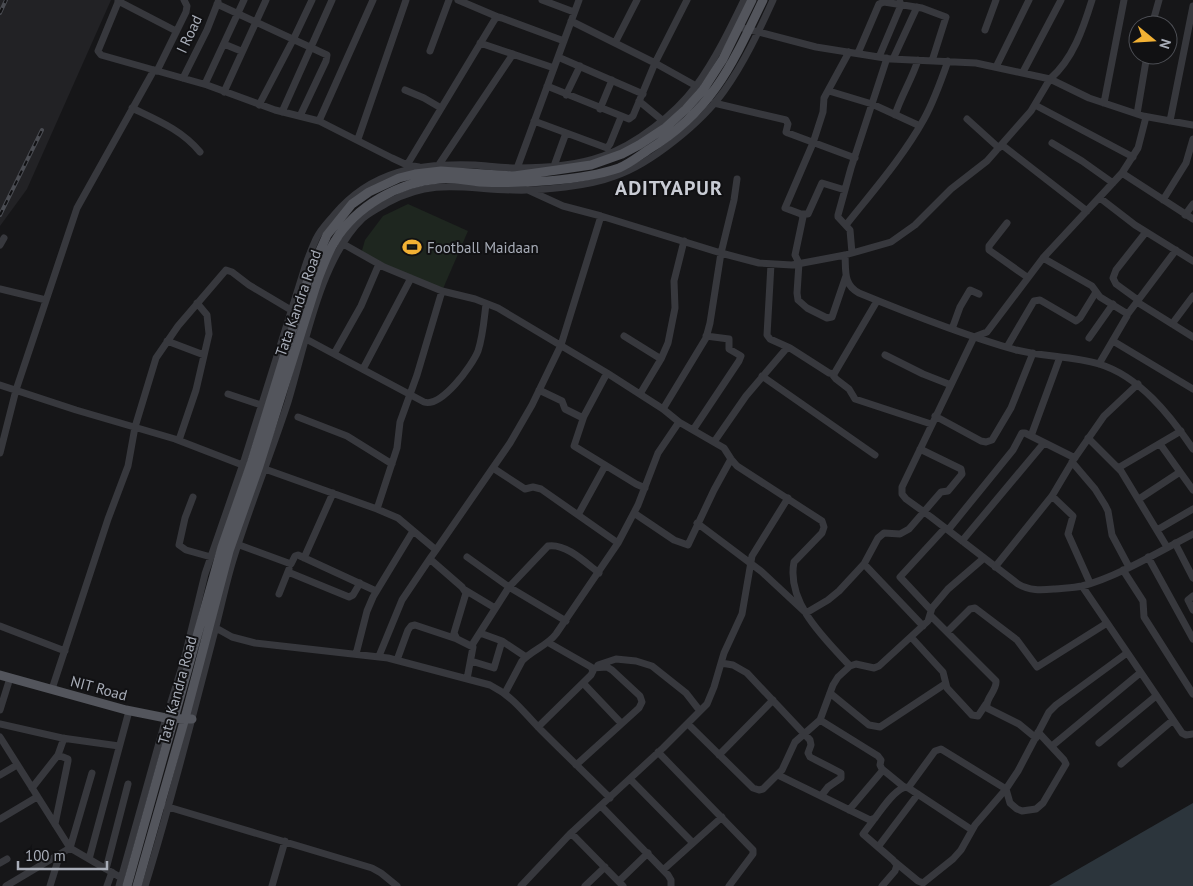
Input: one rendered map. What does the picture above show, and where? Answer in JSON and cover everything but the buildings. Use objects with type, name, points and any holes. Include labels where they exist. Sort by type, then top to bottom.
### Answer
[{"type":"main road","name":"Tata Kandra Road","points":[[134,885],[151,853],[235,543],[255,487],[254,466],[310,273],[324,233],[352,204],[369,192],[399,178],[439,169],[516,176],[591,165],[622,154],[665,128],[686,109],[723,58],[752,0]]},
{"type":"main road","name":"Tata Kandra Road","points":[[134,885],[170,718],[222,547],[254,466],[324,262],[357,214],[391,192],[411,184],[440,178],[593,174],[620,167],[668,138],[708,100],[722,81],[763,0]]},
{"type":"main road","name":"NIT Road","points":[[0,675],[129,711],[170,718],[188,718]]},
{"type":"street","points":[[176,31],[119,0],[100,42],[99,54],[205,84],[259,105],[319,121],[408,164],[422,168],[439,169],[513,54]]},
{"type":"street","points":[[0,453],[16,390],[77,208],[176,31],[187,9],[184,0]]},
{"type":"street","points":[[205,84],[244,0]]},
{"type":"street","points":[[224,92],[266,0]]},
{"type":"street","points":[[259,105],[312,0]]},
{"type":"street","points":[[282,112],[332,0]]},
{"type":"street","points":[[319,121],[373,0]]},
{"type":"street","points":[[358,139],[406,0]]},
{"type":"street","points":[[430,52],[450,0]]},
{"type":"street","points":[[458,0],[564,41]]},
{"type":"street","points":[[542,0],[574,12]]},
{"type":"street","points":[[615,43],[637,0]]},
{"type":"street","points":[[547,86],[622,118],[631,118],[687,0]]},
{"type":"street","points":[[516,176],[603,156],[639,142],[680,103],[700,88],[713,58],[744,0]]},
{"type":"street","points":[[170,718],[211,557],[254,466],[287,403],[322,288],[339,242],[364,217],[404,194],[419,189],[440,186],[528,190],[567,187],[616,176],[654,155],[674,142],[705,114],[725,90],[758,32],[773,0]]},
{"type":"street","points":[[985,30],[996,0]]},
{"type":"street","points":[[996,67],[1029,0]]},
{"type":"street","points":[[1023,72],[1061,0]]},
{"type":"street","points":[[516,176],[528,190],[563,206],[750,262],[771,264],[799,263],[848,254],[891,242],[914,225],[951,189],[987,161],[1035,105],[1050,79],[1060,70],[1071,54],[1092,0]]},
{"type":"street","points":[[1104,103],[1124,0]]},
{"type":"street","points":[[1155,15],[1159,0]]},
{"type":"street","points":[[516,176],[577,1]]},
{"type":"street","points":[[218,2],[238,14],[324,53],[327,57],[300,116]]},
{"type":"street","name":"I Road","points":[[183,78],[207,30],[218,2]]},
{"type":"street","points":[[858,53],[879,4],[882,2],[900,2],[946,17],[932,61]]},
{"type":"street","points":[[879,57],[900,2]]},
{"type":"street","points":[[1170,121],[1193,6]]},
{"type":"street","points":[[801,214],[803,219],[795,256],[799,263],[798,300],[807,308],[827,318],[832,317],[846,276],[851,234],[838,217],[845,190],[872,104],[890,58],[917,7]]},
{"type":"street","points":[[408,164],[480,43],[498,17]]},
{"type":"street","points":[[571,21],[656,63],[700,88]]},
{"type":"street","points":[[739,27],[816,46],[879,57],[976,63],[1023,72],[1050,79],[1089,98],[1146,117],[1193,124]]},
{"type":"street","points":[[480,43],[554,68]]},
{"type":"street","points":[[224,44],[242,51]]},
{"type":"street","points":[[845,190],[822,183],[808,214],[801,214],[786,209],[785,206],[813,143],[823,112],[824,98],[850,52]]},
{"type":"street","points":[[558,57],[612,80],[641,97],[662,120]]},
{"type":"street","points":[[895,115],[899,102],[913,76],[918,60]]},
{"type":"street","points":[[846,225],[897,160],[920,126],[932,103],[948,61]]},
{"type":"street","points":[[1137,114],[1145,65]]},
{"type":"street","points":[[566,94],[580,66]]},
{"type":"street","points":[[600,109],[612,80]]},
{"type":"street","points":[[405,90],[441,108]]},
{"type":"street","points":[[829,90],[872,104],[920,126]]},
{"type":"street","points":[[714,103],[786,120],[788,124],[786,132],[854,158]]},
{"type":"street","points":[[1035,105],[1133,157]]},
{"type":"street","points":[[132,108],[180,133],[191,141],[200,152]]},
{"type":"street","points":[[1146,117],[1138,148],[1122,173],[1027,277],[986,332],[974,337],[902,487],[902,494],[1018,584],[1038,590],[1082,586],[1126,568],[1193,534]]},
{"type":"street","points":[[534,121],[607,148],[622,118]]},
{"type":"street","points":[[967,119],[1087,211]]},
{"type":"street","points":[[554,166],[566,133]]},
{"type":"street","points":[[1163,200],[1186,163],[1193,139]]},
{"type":"street","points":[[1052,143],[1113,183]]},
{"type":"street","points":[[254,466],[261,405],[316,238],[324,233],[344,203],[372,183],[390,174],[422,168]]},
{"type":"street","points":[[1122,173],[1193,219]]},
{"type":"street","points":[[663,409],[698,354],[706,336],[737,179]]},
{"type":"street","points":[[1100,198],[1146,232],[1193,261]]},
{"type":"street","points":[[1186,215],[1193,204]]},
{"type":"street","points":[[379,656],[402,600],[510,443],[539,390],[561,345],[601,216]]},
{"type":"street","points":[[1007,223],[989,246],[989,250],[1027,277]]},
{"type":"street","points":[[1146,232],[1116,270],[1113,278],[1116,284],[1137,301],[1193,336]]},
{"type":"street","points":[[0,245],[4,238]]},
{"type":"street","points":[[640,394],[661,359],[672,328],[675,308],[674,281],[684,241]]},
{"type":"street","points":[[339,242],[379,264],[442,292],[475,299],[498,308],[607,372],[663,409],[679,422],[727,450],[737,466],[817,517],[824,526],[822,533],[794,562],[793,568],[795,588],[806,613]]},
{"type":"street","points":[[1099,364],[1127,314],[1176,250]]},
{"type":"street","points":[[1044,258],[1092,286],[1100,297],[1127,314]]},
{"type":"street","points":[[334,354],[355,319],[379,264]]},
{"type":"street","points":[[771,264],[767,335],[770,339],[790,348],[832,374],[849,389],[855,399],[931,424]]},
{"type":"street","points":[[52,689],[108,519],[128,466],[135,427],[153,366],[167,341],[224,272],[229,270],[291,310]]},
{"type":"street","points":[[846,276],[849,286],[853,290],[877,301],[974,337],[1033,353],[1099,364],[1128,378],[1138,384],[1181,431],[1192,447]]},
{"type":"street","points":[[363,369],[411,278]]},
{"type":"street","points":[[0,288],[46,300]]},
{"type":"street","points":[[952,329],[960,307],[970,290],[979,294]]},
{"type":"street","points":[[377,509],[397,448],[400,422],[410,396],[442,292]]},
{"type":"street","points":[[1007,347],[1034,301],[1040,300],[1076,321],[1080,318],[1096,292]]},
{"type":"street","points":[[1172,324],[1193,296]]},
{"type":"street","points":[[832,374],[836,372],[877,301]]},
{"type":"street","points":[[179,440],[196,390],[209,334],[207,315],[198,303]]},
{"type":"street","points":[[306,339],[410,396],[428,403],[435,402],[443,396],[470,366],[480,343],[486,304]]},
{"type":"street","points":[[1090,338],[1113,304]]},
{"type":"street","points":[[624,336],[661,359]]},
{"type":"street","points":[[693,430],[741,356],[729,349],[730,339],[706,336]]},
{"type":"street","points":[[167,341],[204,355]]},
{"type":"street","points":[[1113,341],[1193,390]]},
{"type":"street","points":[[714,442],[762,376],[784,351],[790,348]]},
{"type":"street","points":[[935,416],[981,441],[992,440],[1011,408],[1033,353]]},
{"type":"street","points":[[885,355],[923,374],[951,385]]},
{"type":"street","points":[[1031,436],[1060,357]]},
{"type":"street","points":[[607,372],[583,418],[574,446],[638,486],[645,488]]},
{"type":"street","points":[[762,376],[875,455]]},
{"type":"street","points":[[995,567],[1052,496],[1073,460],[1104,416],[1138,384]]},
{"type":"street","points":[[0,385],[76,410],[179,440],[377,509],[398,518],[436,550]]},
{"type":"street","points":[[539,390],[562,401],[565,409],[583,418]]},
{"type":"street","points":[[228,394],[261,405]]},
{"type":"street","points":[[298,417],[347,436],[392,464]]},
{"type":"street","points":[[505,693],[518,666],[526,657],[549,643],[599,573],[634,513],[655,459],[679,422]]},
{"type":"street","points":[[1118,468],[1181,431]]},
{"type":"street","points":[[911,637],[943,672],[947,688],[974,716],[978,716],[996,688],[996,681],[948,632],[900,577],[947,529],[1013,450],[1022,434],[1031,436],[1073,460],[1095,489],[1105,505],[1112,535],[1143,601],[1144,617],[1193,694]]},
{"type":"street","points":[[1088,438],[1118,468],[1139,499],[1167,547]]},
{"type":"street","points":[[962,542],[1044,443]]},
{"type":"street","points":[[1160,444],[1193,490]]},
{"type":"street","points":[[806,613],[833,596],[864,564],[878,538],[884,533],[904,532],[914,525],[941,492],[948,491],[962,472],[961,469],[920,449]]},
{"type":"street","points":[[634,513],[674,540],[686,545],[690,544],[697,524],[731,459]]},
{"type":"street","points":[[578,515],[605,466]]},
{"type":"street","points":[[493,468],[524,489],[537,487],[618,543]]},
{"type":"street","points":[[1139,499],[1180,472]]},
{"type":"street","points":[[304,558],[333,493]]},
{"type":"street","points":[[1052,496],[1073,516],[1068,534],[1090,583]]},
{"type":"street","points":[[193,497],[185,518],[180,545],[186,550],[211,557]]},
{"type":"street","points":[[521,886],[572,833],[688,724],[711,696],[721,663],[742,614],[750,564],[755,548],[788,498]]},
{"type":"street","points":[[1157,530],[1193,509]]},
{"type":"street","points":[[697,524],[762,572],[806,613],[822,635],[850,666]]},
{"type":"street","points":[[356,654],[367,611],[376,591],[413,531]]},
{"type":"street","points":[[188,718],[216,628],[235,543],[349,597],[353,595],[360,583]]},
{"type":"street","points":[[1175,544],[1193,578]]},
{"type":"street","points":[[467,679],[473,649],[472,645],[509,587],[545,548],[552,545],[568,551],[599,573]]},
{"type":"street","points":[[279,594],[296,555],[376,591]]},
{"type":"street","points":[[431,557],[433,562],[465,590],[495,608]]},
{"type":"street","points":[[1148,557],[1193,639]]},
{"type":"street","points":[[467,558],[509,587],[566,621]]},
{"type":"street","points":[[688,724],[756,790],[763,789],[785,766],[793,746],[820,720],[838,677],[850,666],[856,664],[876,668],[928,621],[931,613],[950,587],[984,558]]},
{"type":"street","points":[[864,564],[923,626]]},
{"type":"street","points":[[1082,586],[1183,734],[1193,734]]},
{"type":"street","points":[[457,639],[454,636],[454,630],[466,598],[465,590]]},
{"type":"street","points":[[1193,596],[1188,601],[1193,610]]},
{"type":"street","points":[[948,632],[970,610],[975,608],[1017,640],[1037,667],[1106,623]]},
{"type":"street","points":[[397,660],[408,630],[411,626],[415,625],[472,645]]},
{"type":"street","points":[[0,626],[65,651]]},
{"type":"street","points":[[216,628],[232,637],[255,643],[379,656],[490,685],[505,693],[516,702],[538,727],[610,798]]},
{"type":"street","points":[[480,633],[502,641],[526,657]]},
{"type":"street","points":[[471,661],[494,668],[502,641]]},
{"type":"street","points":[[549,643],[592,667],[604,667],[612,670],[640,696],[642,702],[638,708],[576,764]]},
{"type":"street","points":[[986,704],[988,709],[1019,724],[1037,735],[1052,746],[1066,764],[1042,806],[1026,810],[1017,809],[1010,803],[1006,790],[941,749],[935,751],[906,787],[898,790],[863,834],[918,881],[925,882],[961,850],[972,830],[1006,790],[1018,771],[1037,735],[1049,712],[1127,653]]},
{"type":"street","points":[[592,667],[616,659],[636,661],[652,666],[686,693],[700,711]]},
{"type":"street","points":[[721,663],[733,665],[747,673],[805,734],[811,743],[809,755],[842,774],[839,780],[828,787],[822,796]]},
{"type":"street","points":[[538,727],[593,673],[592,667]]},
{"type":"street","points":[[1052,746],[1140,673]]},
{"type":"street","points":[[0,710],[10,678]]},
{"type":"street","points":[[583,683],[621,723]]},
{"type":"street","points":[[830,693],[869,725],[880,727],[945,684]]},
{"type":"street","points":[[1099,743],[1156,696]]},
{"type":"street","points":[[719,755],[773,700]]},
{"type":"street","points":[[89,859],[129,711]]},
{"type":"street","points":[[820,720],[878,756],[881,760],[880,767],[883,770],[972,830]]},
{"type":"street","points":[[1122,764],[1173,720]]},
{"type":"street","points":[[0,724],[64,738],[118,746]]},
{"type":"street","points":[[0,737],[70,848],[134,885]]},
{"type":"street","points":[[32,788],[58,755],[64,738]]},
{"type":"street","points":[[658,752],[754,851],[729,886]]},
{"type":"street","points":[[55,824],[68,760],[58,755]]},
{"type":"street","points":[[0,775],[17,764]]},
{"type":"street","points":[[849,810],[883,770]]},
{"type":"street","points":[[6,886],[70,848],[92,773]]},
{"type":"street","points":[[778,775],[868,819],[875,818]]},
{"type":"street","points":[[630,779],[693,843]]},
{"type":"street","points":[[107,886],[128,784]]},
{"type":"street","points":[[878,847],[918,794]]},
{"type":"street","points":[[0,819],[38,797]]},
{"type":"street","points":[[164,805],[372,868],[397,886]]},
{"type":"street","points":[[601,806],[670,877],[671,885],[679,886]]},
{"type":"street","points":[[663,870],[722,817]]},
{"type":"street","points":[[572,833],[621,884],[648,853]]},
{"type":"street","points":[[272,886],[286,841]]},
{"type":"street","points":[[50,886],[60,854]]},
{"type":"street","points":[[0,863],[7,859]]},
{"type":"street","points":[[882,886],[897,868],[895,862]]},
{"type":"street","points":[[585,886],[605,867]]},
{"type":"shaded area","points":[[0,0],[111,0],[27,189],[0,226]]},
{"type":"shaded area","name":"Football Maidaan","points":[[408,204],[468,231],[442,291],[361,254],[365,240],[383,216]]},
{"type":"shaded area","points":[[1193,803],[1193,886],[1049,886]]},
{"type":"railway","points":[[0,13],[6,0]]},
{"type":"railway","points":[[0,215],[42,130]]},
{"type":"place","name":"Football Maidaan","points":[[412,247]]},
{"type":"district","name":"ADITYAPUR","points":[[669,188]]}]
